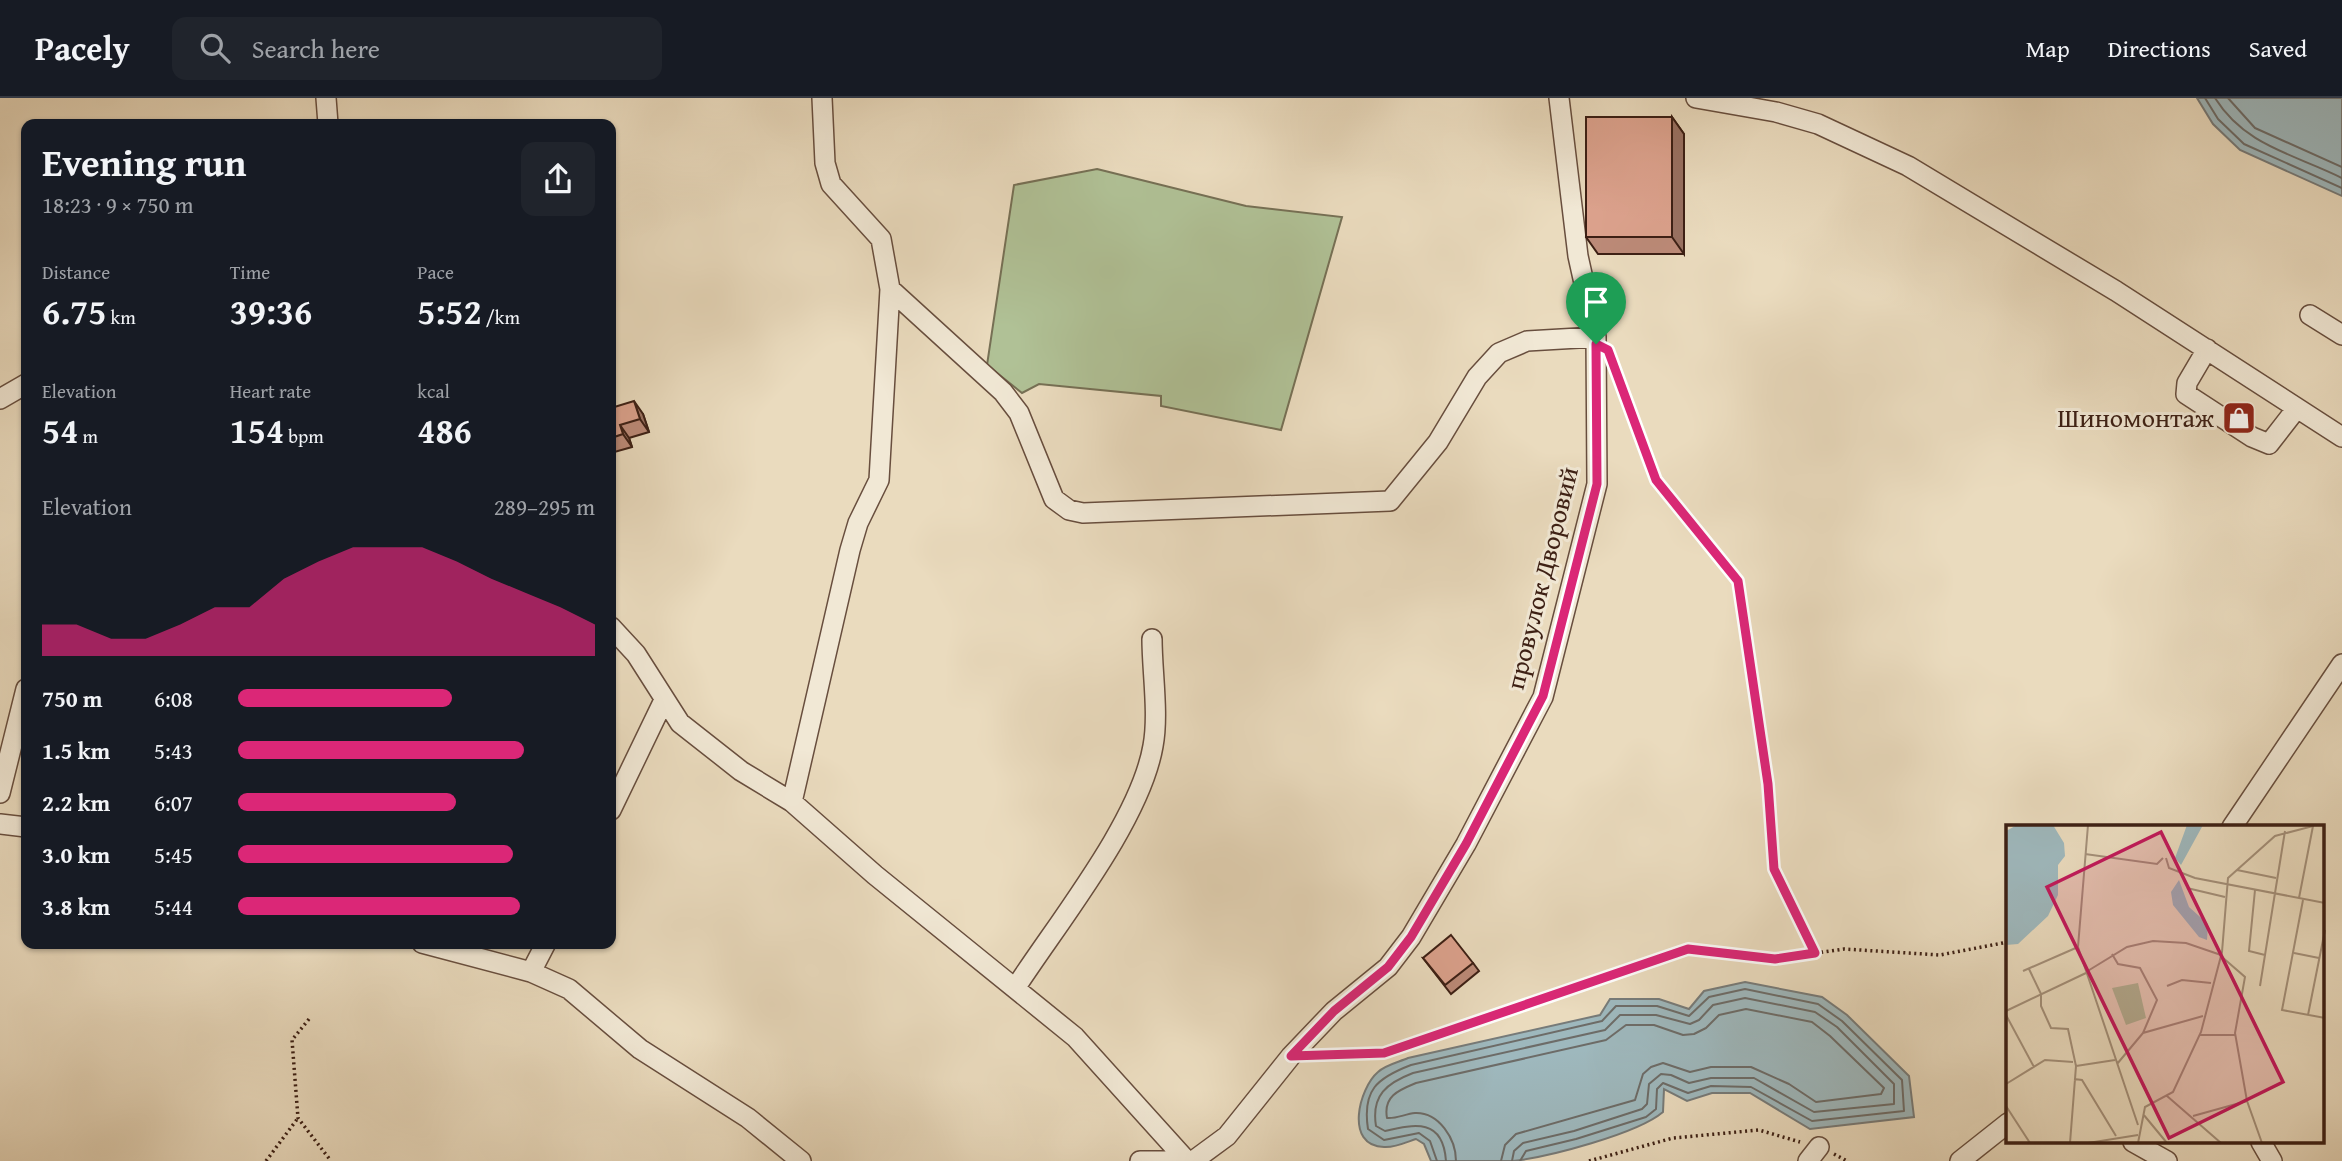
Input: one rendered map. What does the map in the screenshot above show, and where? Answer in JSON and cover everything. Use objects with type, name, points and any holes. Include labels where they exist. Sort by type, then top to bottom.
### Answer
[{"type":"street","points":[[326,98],[328,119]]},
{"type":"street","points":[[792,802],[850,550],[858,523],[879,480],[890,289],[887,257],[881,239],[831,184],[825,163],[822,98]]},
{"type":"street","name":"провулок Дворовий","points":[[1194,1161],[1227,1136],[1291,1056],[1334,1011],[1388,967],[1411,937],[1472,833],[1543,696],[1597,484],[1596,341],[1578,256],[1559,98]]},
{"type":"street","points":[[1696,98],[1777,105],[1908,166],[1992,214],[2342,437]]},
{"type":"street","points":[[890,289],[1003,392],[1019,413],[1054,499],[1069,510],[1083,513],[1390,501],[1438,442],[1477,377],[1499,353],[1527,341],[1596,341]]},
{"type":"street","points":[[2310,315],[2342,335]]},
{"type":"street","points":[[2207,349],[2187,383],[2186,394],[2252,438],[2269,444],[2297,408]]},
{"type":"street","points":[[0,399],[21,387]]},
{"type":"street","points":[[616,632],[636,654],[680,723],[704,745],[792,802],[875,875],[1075,1037],[1187,1161]]},
{"type":"street","points":[[1016,987],[1125,822],[1146,774],[1154,744],[1152,639]]},
{"type":"street","points":[[2233,825],[2342,664]]},
{"type":"street","points":[[616,800],[664,701]]},
{"type":"street","points":[[0,793],[21,709]]},
{"type":"street","points":[[0,824],[21,826]]},
{"type":"street","points":[[445,949],[531,972],[569,989],[640,1049],[748,1118],[801,1161]]},
{"type":"street","points":[[531,972],[543,949]]},
{"type":"street","points":[[1960,1161],[2006,1125]]},
{"type":"street","points":[[2137,1144],[2167,1161]]},
{"type":"street","points":[[2262,1144],[2272,1161]]},
{"type":"street","points":[[1140,1161],[1175,1161]]},
{"type":"path","points":[[1596,341],[1608,350],[1656,480],[1738,581],[1768,784],[1774,869],[1815,953]]},
{"type":"path","points":[[1291,1056],[1384,1053],[1688,949],[1775,959],[1844,949],[1940,955],[2006,942]]},
{"type":"path","points":[[310,1019],[292,1040],[298,1118],[331,1161]]},
{"type":"path","points":[[266,1161],[298,1118]]},
{"type":"path","points":[[1589,1161],[1673,1138],[1759,1130],[1814,1154],[1847,1161]]},
{"type":"green space","points":[[1097,169],[1246,206],[1342,217],[1281,430],[1161,406],[1161,396],[1039,384],[1022,393],[987,365],[1014,185]]},
{"type":"water","points":[[2197,98],[2342,98],[2342,196],[2240,150],[2213,124]]},
{"type":"water","points":[[1745,982],[1822,997],[1847,1015],[1909,1076],[1914,1117],[1810,1129],[1750,1093],[1712,1093],[1687,1101],[1664,1089],[1663,1112],[1651,1120],[1569,1150],[1513,1161],[1431,1161],[1424,1144],[1416,1139],[1384,1147],[1371,1144],[1360,1127],[1359,1115],[1365,1090],[1384,1067],[1408,1058],[1600,1015],[1610,999],[1659,999],[1689,1009],[1704,991]]},
{"type":"building","points":[[1586,117],[1672,117],[1672,237],[1586,237]]},
{"type":"building","points":[[634,401],[640,419],[620,425],[623,434],[616,436],[616,406]]},
{"type":"building","points":[[1451,935],[1473,963],[1445,985],[1423,958]]},
{"type":"place","name":"Шиномонтаж","points":[[2239,418]]},
{"type":"route","points":[[1596,344],[1608,350],[1656,480],[1738,581],[1768,784],[1774,869],[1815,953],[1775,959],[1688,949],[1384,1053],[1291,1056],[1334,1011],[1388,967],[1411,937],[1510,764],[1543,696],[1597,484],[1596,344]]}]
